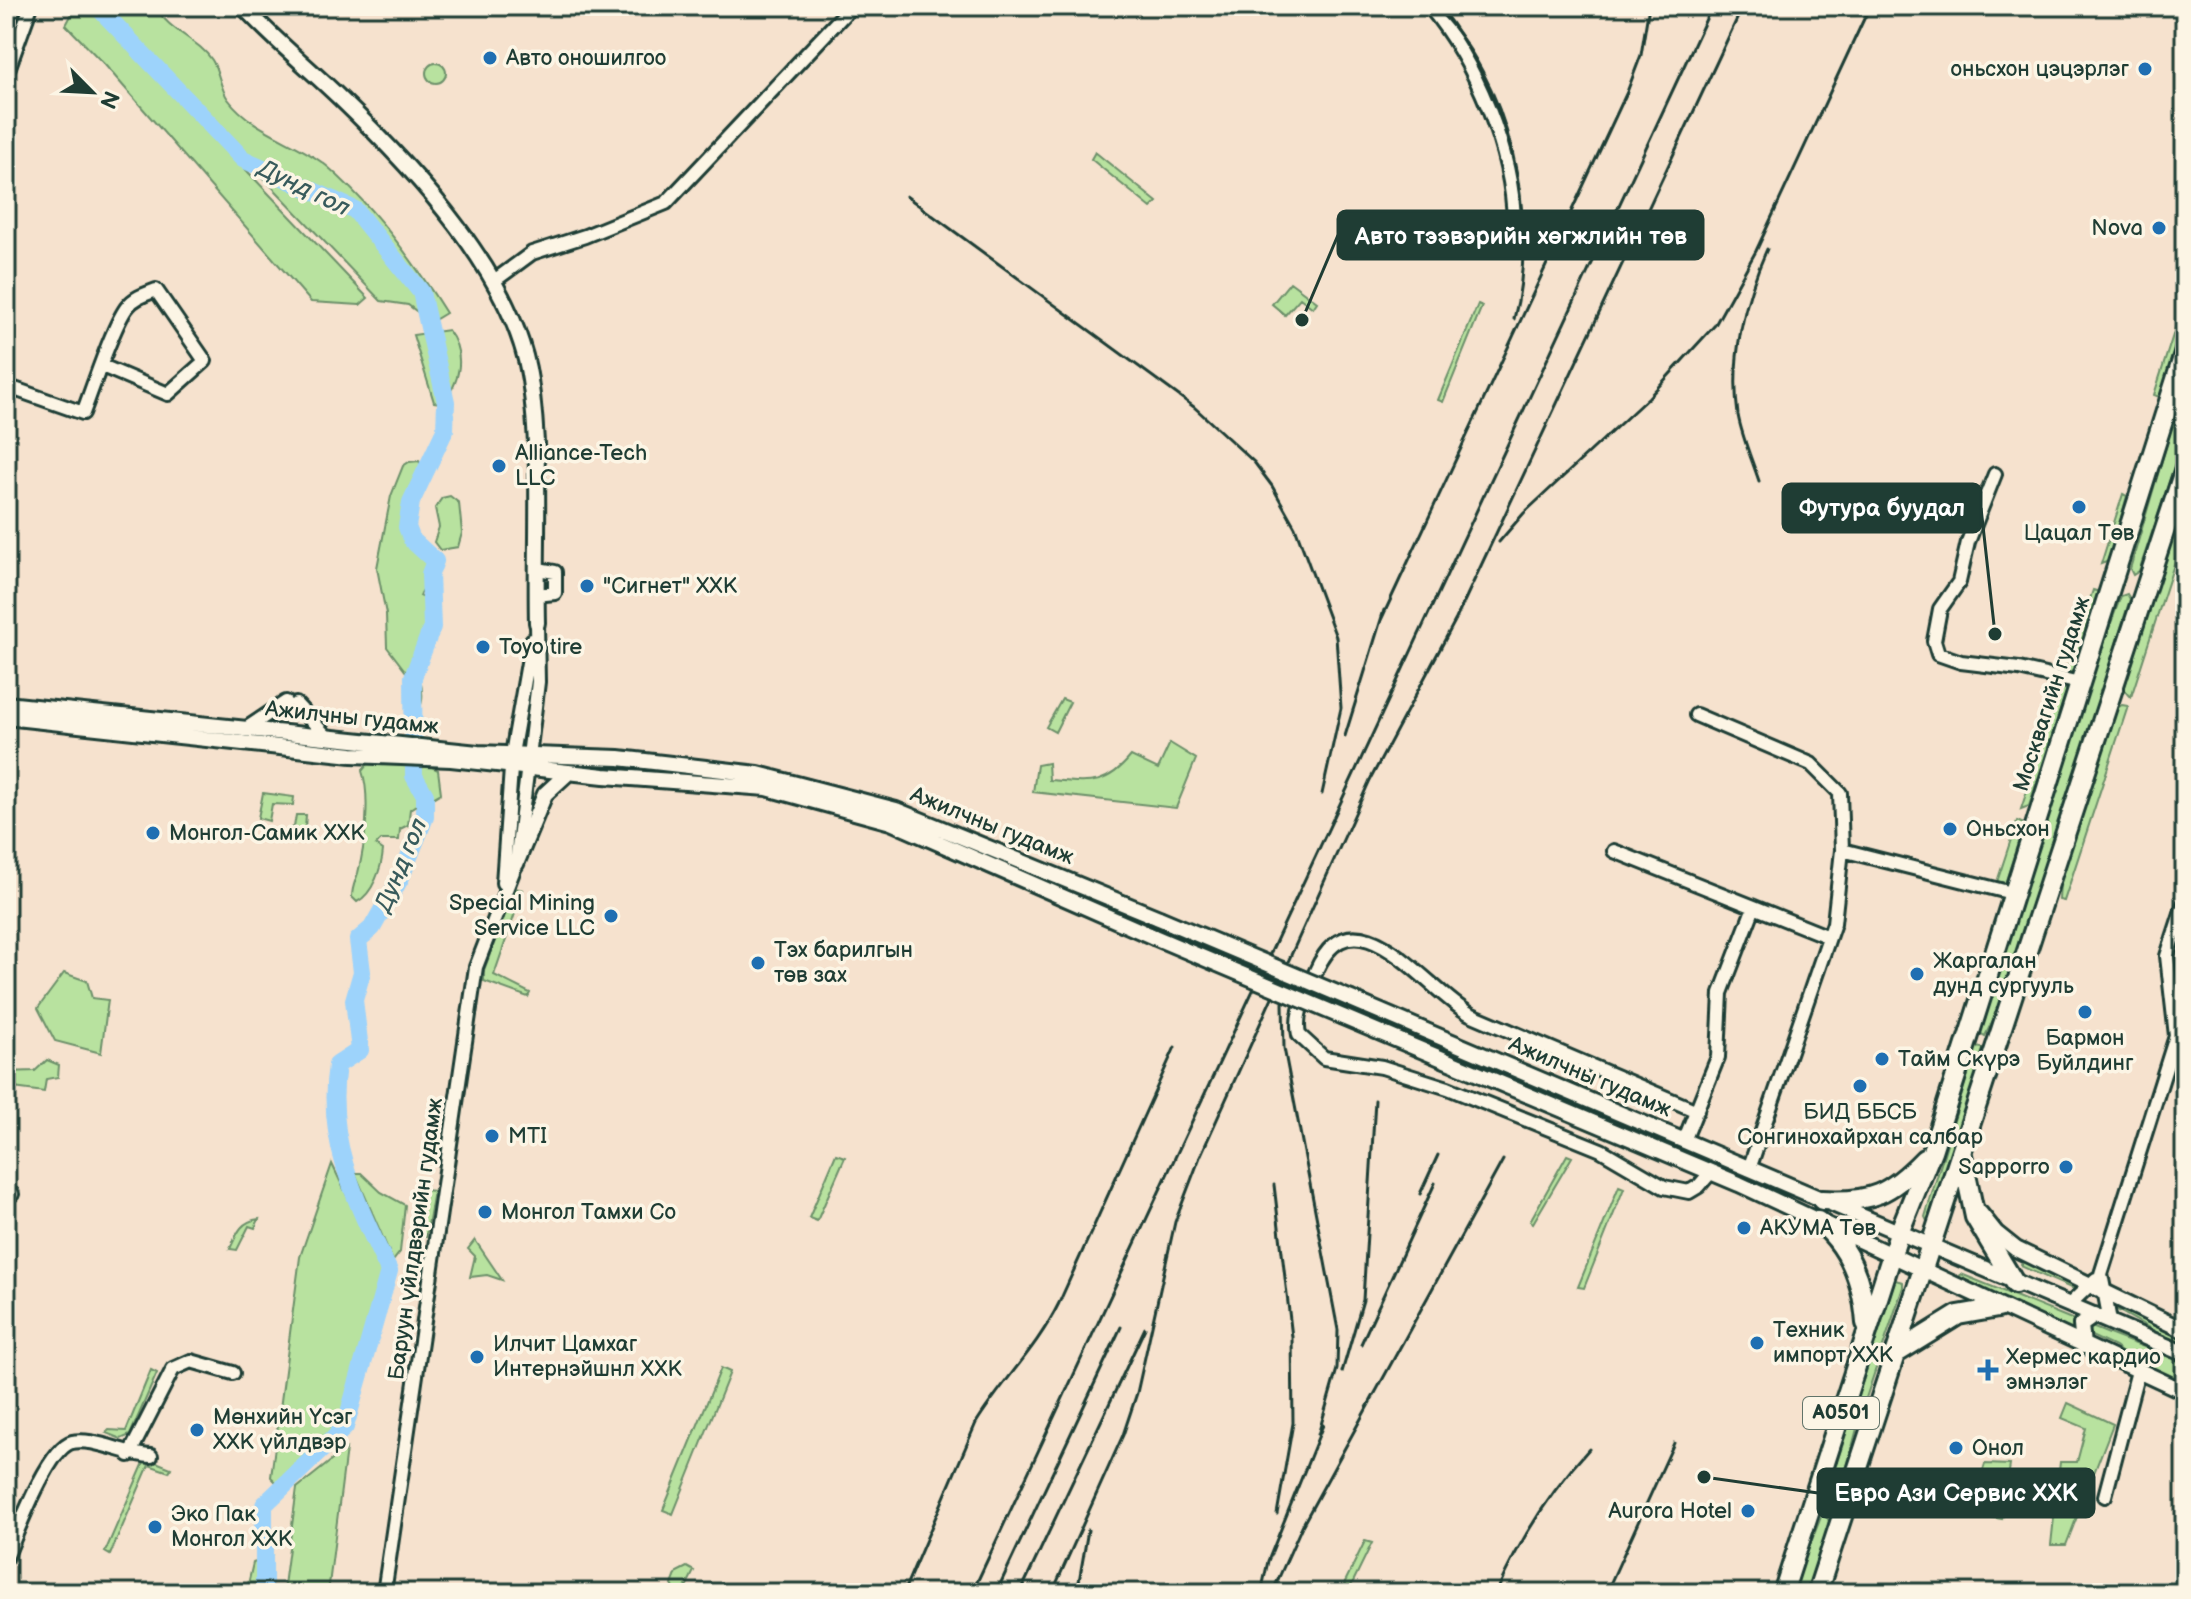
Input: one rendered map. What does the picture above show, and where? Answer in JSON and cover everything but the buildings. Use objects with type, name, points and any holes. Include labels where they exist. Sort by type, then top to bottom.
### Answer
[{"type":"highway","name":"Москвагийн гудамж","points":[[1899,1233],[1932,1151],[2185,351]]},
{"type":"highway","points":[[1932,1246],[2185,468]]},
{"type":"highway","points":[[2114,579],[2146,588]]},
{"type":"highway","points":[[1970,1032],[1975,1038],[1986,1042],[2001,1030]]},
{"type":"highway","points":[[1822,1200],[1853,1202],[1879,1195],[1898,1184],[1932,1151]]},
{"type":"highway","points":[[1961,1152],[1969,1199],[1985,1237],[2015,1284]]},
{"type":"highway","points":[[1818,1221],[1837,1236],[1850,1258],[1865,1305],[1867,1331]]},
{"type":"highway","name":"A0501","points":[[1783,1593],[1899,1233]]},
{"type":"highway","name":"A0501","points":[[1817,1593],[1932,1246]]},
{"type":"highway","points":[[1895,1354],[1958,1315],[1998,1308]]},
{"type":"highway","points":[[1807,1519],[1826,1510],[1835,1516],[1838,1527]]},
{"type":"main road","points":[[243,6],[384,143],[426,191],[494,281],[519,335],[530,379],[538,498],[537,623]]},
{"type":"main road","name":"Ажилчны гудамж","points":[[6,704],[244,730],[353,738],[454,755],[528,762],[569,772],[767,788],[853,803],[1154,937],[1711,1172],[1998,1308],[2185,1392]]},
{"type":"main road","name":"Ажилчны гудамж","points":[[6,717],[352,755],[454,755]]},
{"type":"main road","name":"Ажилчны гудамж","points":[[528,762],[619,758],[758,774],[853,803],[1159,918],[2185,1354]]},
{"type":"main road","points":[[516,864],[545,794],[555,781],[569,772]]},
{"type":"main road","points":[[1969,1199],[2006,1243],[2185,1331]]},
{"type":"main road","points":[[2083,1346],[2081,1325],[2095,1315]]},
{"type":"street","points":[[6,75],[31,6]]},
{"type":"street","points":[[494,281],[532,253],[585,236],[666,203],[852,6]]},
{"type":"street","points":[[1429,6],[1466,60],[1484,101],[1514,193],[1514,223]]},
{"type":"street","points":[[6,386],[83,413],[102,366],[126,307],[137,298],[156,290],[205,361],[168,394],[102,366]]},
{"type":"street","points":[[1995,474],[1973,529],[1959,582],[1940,609],[1934,628],[1938,654],[1961,662],[2019,669],[2080,683]]},
{"type":"street","points":[[1929,513],[1973,529]]},
{"type":"street","name":"Баруун үйлдвэрийн гудамж","points":[[502,894],[512,760],[523,680],[537,623]]},
{"type":"street","name":"Баруун үйлдвэрийн гудамж","points":[[384,1593],[476,967],[516,864],[538,682],[537,623]]},
{"type":"street","points":[[244,730],[291,703],[328,738]]},
{"type":"street","points":[[1696,715],[1811,764],[1840,793],[1842,850],[1834,923],[1749,1169]]},
{"type":"street","points":[[1842,850],[2012,893]]},
{"type":"street","points":[[1614,851],[1829,937]]},
{"type":"street","points":[[2069,1305],[2101,1274],[2176,1036],[2167,956],[2184,904]]},
{"type":"street","points":[[1684,1141],[1718,1057],[1721,993],[1754,907]]},
{"type":"street","points":[[1697,1111],[1470,1014],[1442,997],[1402,958],[1361,938],[1342,939],[1327,950],[1298,1015],[1299,1035],[1305,1044],[1324,1058],[1382,1067],[1448,1088],[1601,1150],[1664,1187],[1689,1192],[1711,1172]]},
{"type":"street","points":[[2101,1274],[2110,1321]]},
{"type":"street","points":[[129,1455],[173,1369],[191,1361],[233,1373]]},
{"type":"street","points":[[2105,1496],[2138,1371]]},
{"type":"street","points":[[6,1558],[39,1485],[60,1450],[71,1442],[88,1442],[129,1455],[151,1456]]},
{"type":"green space","points":[[76,6],[90,6],[368,298],[360,305],[311,302],[105,65],[66,25]]},
{"type":"green space","points":[[100,6],[156,6],[167,22],[206,52],[225,95],[238,110],[262,128],[316,158],[362,200],[407,254],[446,313],[431,322],[408,305],[381,301]]},
{"type":"green space","points":[[436,63],[443,66],[446,73],[443,80],[436,83],[429,80],[426,73],[429,66]]},
{"type":"green space","points":[[1095,152],[1157,202],[1151,208],[1091,159]]},
{"type":"green space","points":[[1290,282],[1317,302],[1313,308],[1300,298],[1285,315],[1272,304]]},
{"type":"green space","points":[[2185,297],[2185,323],[2162,398],[2154,395]]},
{"type":"green space","points":[[1478,304],[1482,306],[1443,402],[1438,400]]},
{"type":"green space","points":[[448,330],[457,348],[459,368],[448,395],[441,403],[434,402],[413,335]]},
{"type":"green space","points":[[2185,382],[2185,435],[2139,571],[2133,575],[2130,569]]},
{"type":"green space","points":[[419,461],[428,476],[415,499],[412,526],[419,540],[439,559],[420,596],[429,601],[424,612],[430,623],[412,658],[422,691],[419,710],[412,697],[409,676],[387,647],[386,614],[377,568],[391,496],[403,466]]},
{"type":"green space","points":[[2123,494],[2127,496],[2109,561],[2101,564]]},
{"type":"green space","points":[[450,496],[459,503],[462,533],[458,547],[440,550],[434,542],[439,527],[435,508],[442,498]]},
{"type":"green space","points":[[2185,498],[2185,530],[2131,697],[2124,689]]},
{"type":"green space","points":[[2093,590],[2100,592],[2073,671],[2065,674]]},
{"type":"green space","points":[[2127,594],[2130,599],[2007,992],[1985,1036],[1980,1033],[1990,988],[2083,698],[2121,596]]},
{"type":"green space","points":[[2061,688],[2067,690],[2029,806],[2021,809]]},
{"type":"green space","points":[[1062,699],[1070,702],[1055,732],[1046,727]]},
{"type":"green space","points":[[2128,706],[2064,901],[2059,900],[2060,883],[2117,708]]},
{"type":"green space","points":[[1170,743],[1196,759],[1176,808],[1033,792],[1037,765],[1048,763],[1049,780],[1094,781],[1113,774],[1131,756],[1158,769]]},
{"type":"green space","points":[[371,760],[406,765],[410,782],[416,786],[422,801],[410,809],[408,825],[400,829],[399,840],[381,840],[376,845],[383,850],[379,872],[368,893],[357,902],[352,893],[361,862],[366,821],[362,771]]},
{"type":"green space","points":[[426,764],[438,770],[441,793],[431,799],[416,774]]},
{"type":"green space","points":[[263,793],[294,797],[293,805],[272,804],[269,821],[258,818]]},
{"type":"green space","points":[[296,815],[306,815],[304,841],[281,840],[282,832],[294,827]]},
{"type":"green space","points":[[2017,821],[2024,824],[2004,887],[1996,885]]},
{"type":"green space","points":[[515,888],[523,890],[494,975],[530,993],[528,997],[484,981],[484,970]]},
{"type":"green space","points":[[64,973],[87,981],[92,998],[108,1000],[101,1053],[55,1041],[38,1008]]},
{"type":"green space","points":[[1976,1047],[1988,1049],[1927,1221],[1925,1217]]},
{"type":"green space","points":[[47,1060],[59,1065],[58,1077],[46,1079],[44,1092],[6,1087],[6,1072],[35,1071]]},
{"type":"green space","points":[[836,1154],[845,1157],[817,1221],[809,1218]]},
{"type":"green space","points":[[1567,1155],[1572,1157],[1533,1223],[1530,1221]]},
{"type":"green space","points":[[332,1164],[384,1274],[340,1426],[277,1483],[271,1477],[300,1257]]},
{"type":"green space","points":[[355,1173],[361,1173],[381,1192],[405,1205],[400,1252],[393,1261]]},
{"type":"green space","points":[[1619,1186],[1624,1188],[1584,1288],[1578,1287]]},
{"type":"green space","points":[[423,1190],[434,1191],[426,1237],[416,1234]]},
{"type":"green space","points":[[259,1219],[255,1228],[249,1226],[237,1250],[230,1249],[244,1225]]},
{"type":"green space","points":[[475,1240],[502,1280],[487,1275],[470,1277],[475,1256],[468,1249]]},
{"type":"green space","points":[[2025,1260],[2082,1287],[2073,1289],[2023,1267],[2021,1264]]},
{"type":"green space","points":[[1961,1274],[2074,1320],[2072,1333],[1957,1281]]},
{"type":"green space","points":[[1895,1280],[1903,1282],[1903,1287],[1861,1413],[1837,1505],[1823,1506]]},
{"type":"green space","points":[[2113,1304],[2185,1337],[2185,1348],[2114,1308]]},
{"type":"green space","points":[[2090,1326],[2185,1363],[2185,1384],[2131,1360],[2115,1347],[2085,1333]]},
{"type":"green space","points":[[721,1368],[730,1372],[673,1514],[663,1510]]},
{"type":"green space","points":[[151,1370],[157,1373],[130,1435],[121,1439],[106,1433],[109,1430],[126,1431]]},
{"type":"green space","points":[[2068,1403],[2113,1424],[2066,1545],[2051,1545],[2060,1462],[2077,1462],[2086,1428],[2062,1418]]},
{"type":"green space","points":[[346,1449],[328,1593],[283,1593],[297,1488]]},
{"type":"green space","points":[[146,1458],[171,1468],[169,1472],[149,1465],[110,1555],[105,1552]]},
{"type":"green space","points":[[1985,1464],[2010,1465],[2002,1519],[1970,1513]]},
{"type":"green space","points":[[1826,1516],[1829,1521],[1810,1593],[1791,1593],[1821,1517]]},
{"type":"green space","points":[[1365,1541],[1372,1543],[1350,1588],[1344,1584]]},
{"type":"green space","points":[[272,1556],[268,1593],[246,1593],[253,1563]]},
{"type":"green space","points":[[687,1567],[694,1571],[683,1593],[677,1593],[672,1585],[677,1572]]},
{"type":"waterway","name":"Дунд гол","points":[[97,6],[243,159],[355,210],[421,292],[446,402],[445,430],[411,502],[407,527],[412,540],[435,561],[430,574],[432,627],[413,677],[414,776],[425,795],[425,817],[401,877],[372,928],[358,940],[362,972],[354,1000],[360,1050],[337,1065],[334,1093],[346,1171],[389,1271],[345,1427],[264,1505],[264,1593]]},
{"type":"railway","points":[[1434,6],[1460,36],[1482,71],[1500,110],[1512,152],[1520,195],[1523,238],[1521,280],[1514,319]]},
{"type":"railway","points":[[1381,620],[1627,92],[1641,55],[1649,6]]},
{"type":"railway","points":[[972,1593],[1712,6]]},
{"type":"railway","points":[[1052,1593],[1123,1435],[1137,1393],[1175,1222],[1200,1157],[1370,780],[1456,619],[1743,6]]},
{"type":"railway","points":[[1499,542],[1524,513],[1649,397],[1715,325],[1756,251],[1870,6]]},
{"type":"railway","points":[[906,196],[1194,407],[1254,462],[1272,486],[1295,527],[1336,637],[1341,708],[1322,794]]},
{"type":"railway","points":[[1759,481],[1738,415],[1736,373],[1746,309],[1767,249]]},
{"type":"railway","points":[[1345,736],[1384,610]]},
{"type":"railway","points":[[1288,981],[1283,1003],[1284,1048],[1338,1330],[1337,1369],[1318,1435]]},
{"type":"railway","points":[[903,1593],[976,1423],[1040,1335],[1059,1303],[1175,1047]]},
{"type":"railway","points":[[1342,1372],[1363,1300],[1375,1100]]},
{"type":"railway","points":[[1420,1194],[1438,1155]]},
{"type":"railway","points":[[1272,1593],[1302,1526],[1503,1160]]},
{"type":"railway","points":[[1361,1344],[1435,1183]]},
{"type":"railway","points":[[1274,1185],[1292,1337],[1293,1423],[1277,1514]]},
{"type":"railway","points":[[996,1593],[1121,1327]]},
{"type":"railway","points":[[1020,1593],[1145,1328]]},
{"type":"railway","points":[[1261,1593],[1268,1561],[1323,1425]]},
{"type":"railway","points":[[1606,1593],[1674,1443]]},
{"type":"railway","points":[[1496,1593],[1536,1517],[1589,1449]]},
{"type":"railway","points":[[1077,1593],[1088,1530]]},
{"type":"place","name":"Авто оношилгоо","points":[[490,58]]},
{"type":"place","name":"оньсхон цэцэрлэг","points":[[2145,69]]},
{"type":"place","name":"Nova","points":[[2159,228]]},
{"type":"place","name":"Авто тээвэрийн хөгжлийн төв","points":[[1302,320]]},
{"type":"place","name":"Alliance-Tech LLC","points":[[499,466]]},
{"type":"place","name":"Цацал Төв","points":[[2079,507]]},
{"type":"place","name":"\"Сигнет\" ХХК","points":[[587,586]]},
{"type":"place","name":"Футура буудал","points":[[1995,634]]},
{"type":"place","name":"Toyo tire","points":[[483,647]]},
{"type":"place","name":"Оньсхон","points":[[1950,829]]},
{"type":"place","name":"Монгол-Самик ХХК","points":[[153,833]]},
{"type":"place","name":"Special Mining Service LLC","points":[[611,916]]},
{"type":"place","name":"Тэх барилгын төв зах","points":[[758,963]]},
{"type":"place","name":"Жаргалан дунд сургууль","points":[[1917,974]]},
{"type":"place","name":"Бармон Буйлдинг","points":[[2085,1012]]},
{"type":"place","name":"Тайм Скүрэ","points":[[1882,1059]]},
{"type":"place","name":"БИД ББСБ Сонгинохайрхан салбар","points":[[1860,1086]]},
{"type":"place","name":"MTI","points":[[492,1136]]},
{"type":"place","name":"Sapporro","points":[[2066,1167]]},
{"type":"place","name":"Монгол Тамхи Со","points":[[485,1212]]},
{"type":"place","name":"АКУМА Төв","points":[[1744,1228]]},
{"type":"place","name":"Техник импорт ХХК","points":[[1757,1343]]},
{"type":"place","name":"Илчит Цамхаг Интернэйшнл ХХК","points":[[477,1357]]},
{"type":"place","name":"Хермес кардио эмнэлэг","points":[[1988,1370]]},
{"type":"place","name":"Мөнхийн Үсэг ХХК үйлдвэр","points":[[197,1430]]},
{"type":"place","name":"Онол","points":[[1956,1448]]},
{"type":"place","name":"Евро Ази Сервис ХХК","points":[[1704,1477]]},
{"type":"place","name":"Aurora Hotel","points":[[1748,1511]]},
{"type":"place","name":"Эко Пак Монгол ХХК","points":[[155,1527]]}]
